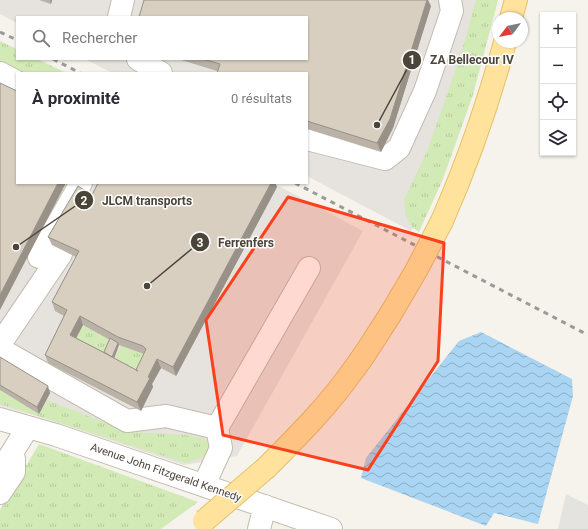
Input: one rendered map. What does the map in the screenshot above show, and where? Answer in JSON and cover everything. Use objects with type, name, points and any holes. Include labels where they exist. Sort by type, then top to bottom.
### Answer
[{"type":"main road","points":[[513,12],[516,0]]},
{"type":"main road","points":[[199,525],[266,468],[313,420],[354,370],[390,315],[417,269],[442,221],[461,177],[478,130],[503,48]]},
{"type":"street","points":[[119,16],[123,0]]},
{"type":"street","points":[[308,139],[385,159],[399,148],[425,91],[452,11],[450,0]]},
{"type":"street","points":[[140,60],[159,72]]},
{"type":"street","points":[[0,73],[16,81]]},
{"type":"street","points":[[39,257],[80,184]]},
{"type":"street","points":[[0,344],[61,254]]},
{"type":"street","points":[[204,485],[221,448],[217,428],[310,268]]},
{"type":"street","points":[[0,349],[127,421],[166,416],[217,428]]},
{"type":"street","name":"Avenue John Fitzgerald Kennedy","points":[[0,419],[56,435],[331,529]]},
{"type":"street","points":[[0,472],[28,427]]},
{"type":"street","points":[[0,493],[14,472],[15,448]]},
{"type":"street","points":[[259,529],[265,506]]},
{"type":"highlighted area","points":[[288,197],[444,243],[438,361],[368,470],[223,435],[206,320]]},
{"type":"shaded area","points":[[0,0],[477,0],[429,203],[411,231],[308,177],[308,72],[110,72],[87,60],[308,60],[308,16],[16,16],[16,22],[0,14]]},
{"type":"shaded area","points":[[0,41],[16,49],[16,60],[39,60],[65,72],[16,72],[16,184],[275,184],[363,231],[237,456],[184,465],[44,418],[0,406]]},
{"type":"shaded area","points":[[566,494],[588,505],[588,529],[558,529]]},
{"type":"green space","points":[[476,0],[498,0],[495,12],[492,12],[492,23],[473,95],[443,179],[419,232],[413,228],[406,217],[404,200],[428,149],[462,51]]},
{"type":"green space","points":[[0,41],[16,49],[16,60],[39,60],[64,72],[16,73],[0,66]]},
{"type":"green space","points":[[83,325],[111,341],[103,359],[73,344]]},
{"type":"green space","points":[[121,346],[147,355],[138,377],[112,364]]},
{"type":"green space","points":[[0,390],[39,414],[47,400],[129,432],[185,435],[206,439],[210,445],[206,456],[186,463],[0,404]]},
{"type":"green space","points":[[39,444],[198,502],[161,529],[0,529],[0,510]]},
{"type":"water","points":[[481,332],[572,379],[573,396],[538,524],[494,513],[486,526],[361,478],[366,458],[459,341]]},
{"type":"building","points":[[144,0],[427,0],[390,119],[377,143],[308,121],[308,72],[217,72],[220,64],[206,60],[308,60],[308,16],[139,16]]},
{"type":"building","points":[[0,83],[16,91],[16,184],[57,184],[0,295]]},
{"type":"building","points":[[98,184],[270,184],[173,367],[157,359],[148,377],[150,378],[137,402],[45,355],[67,310],[52,302],[79,251],[48,237],[78,186],[92,195]],"holes":[[[80,316],[118,337],[143,346],[146,349],[136,370],[70,335]]]},
{"type":"building","points":[[110,338],[118,343],[112,357],[104,352]]},
{"type":"building","points":[[0,357],[48,386],[37,407],[0,385]]},
{"type":"railway","points":[[0,32],[16,40]]},
{"type":"railway","points":[[55,60],[78,72]]},
{"type":"railway","points":[[297,184],[588,335]]},
{"type":"place","name":"ZA Bellecour IV","points":[[377,125]]},
{"type":"place","name":"JLCM transports","points":[[16,247]]},
{"type":"place","name":"Ferrenfers","points":[[147,286]]}]
